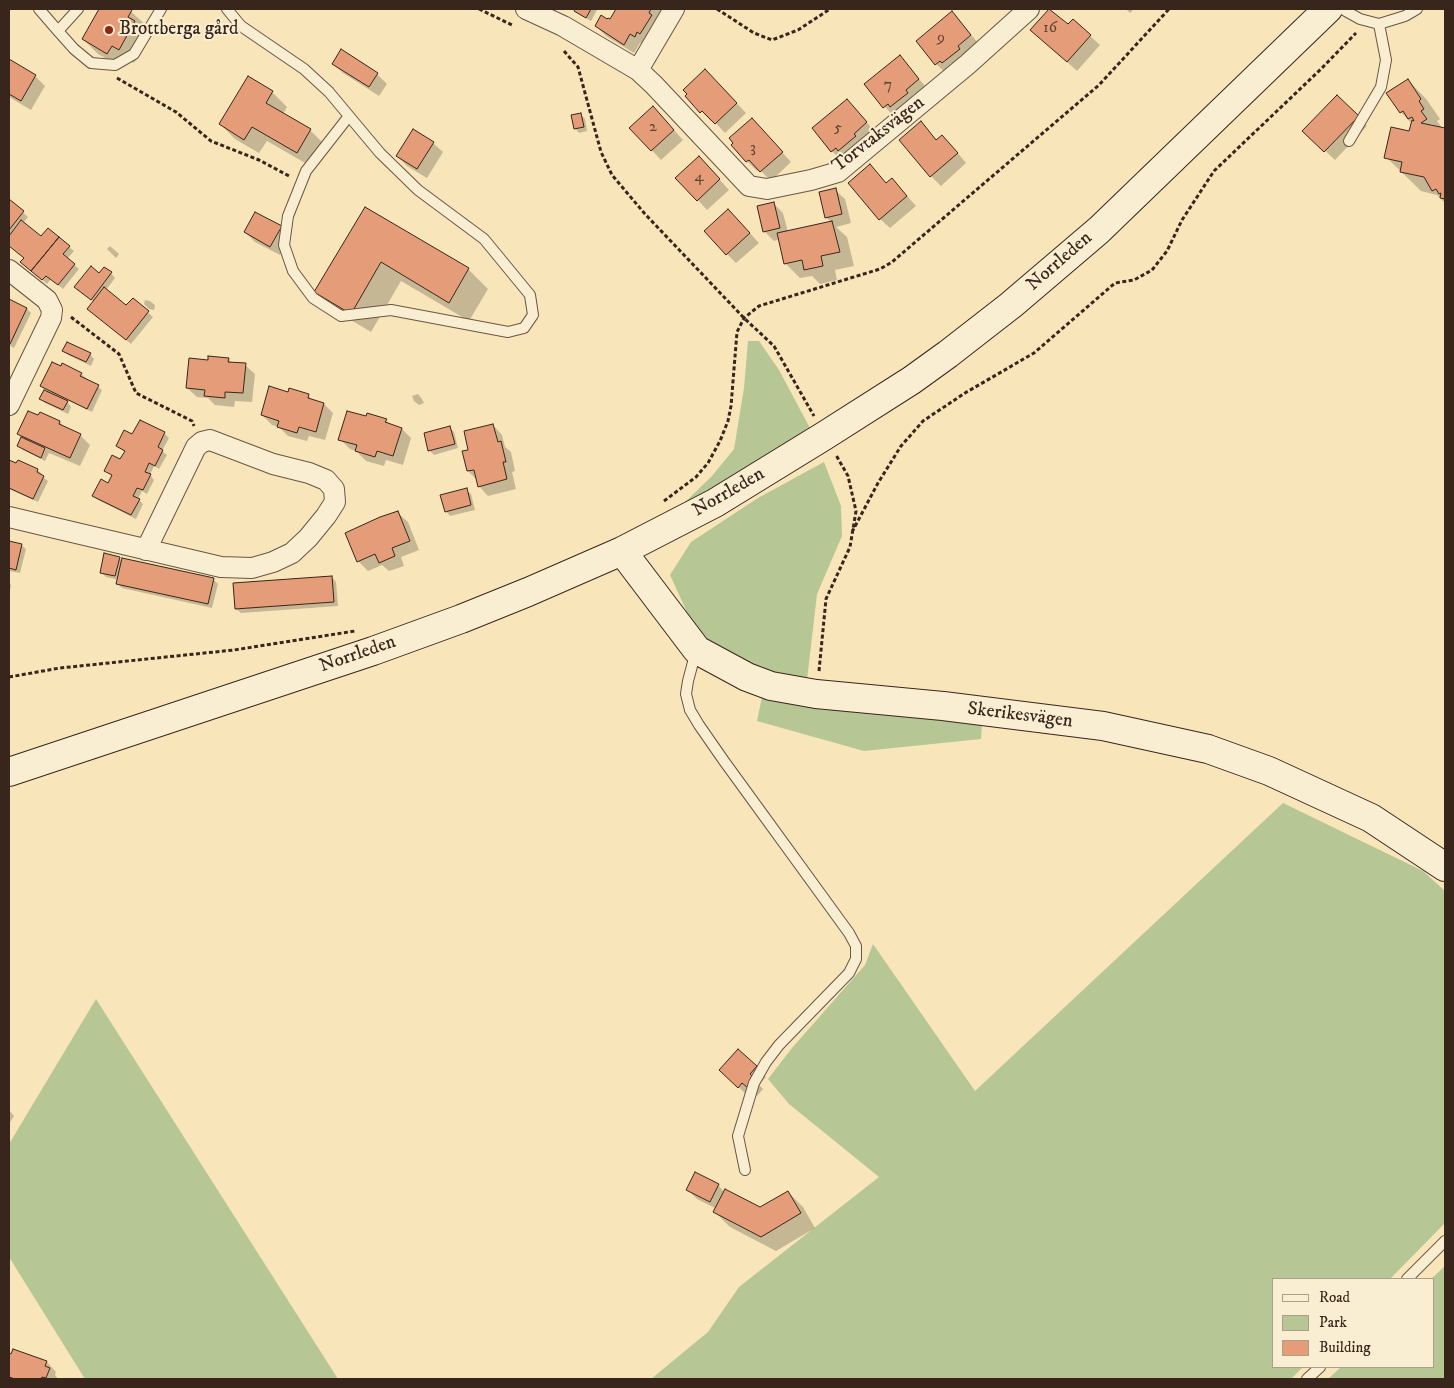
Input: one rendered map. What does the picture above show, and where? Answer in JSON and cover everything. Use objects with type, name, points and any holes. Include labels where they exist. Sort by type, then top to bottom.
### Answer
[{"type":"main road","name":"Norrleden","points":[[9,772],[364,654],[461,619],[622,551],[715,503],[912,380],[1011,305],[1099,230],[1328,9]]},
{"type":"main road","name":"Skerikesvägen","points":[[622,551],[697,650],[747,677],[771,686],[816,694],[943,706],[1103,726],[1208,749],[1269,771],[1371,818],[1445,867]]},
{"type":"street","name":"Torvtaksvägen","points":[[526,9],[563,26],[638,70],[749,186],[768,189],[838,172],[968,64],[1029,9]]},
{"type":"street","points":[[638,70],[674,9]]},
{"type":"street","points":[[9,270],[47,300],[52,310],[51,318],[9,405]]},
{"type":"street","points":[[9,517],[146,550],[221,567],[252,568],[273,562],[292,553],[308,538],[326,516],[334,502],[334,489],[326,480],[309,473],[273,464],[210,440],[202,442],[196,447],[146,550]]},
{"type":"lane","points":[[39,9],[74,49],[91,63],[114,65],[134,54],[161,9]]},
{"type":"lane","points":[[58,31],[78,9]]},
{"type":"lane","points":[[228,9],[241,26],[304,69],[329,92],[349,116],[380,154],[418,190],[484,239],[530,296],[533,315],[524,328],[508,332],[392,310],[341,316],[313,298],[293,271],[284,245],[288,216],[306,171],[349,116]]},
{"type":"lane","points":[[1342,9],[1360,19],[1379,24],[1405,16],[1417,9]]},
{"type":"lane","points":[[1349,142],[1381,87],[1386,60],[1379,24]]},
{"type":"lane","points":[[697,650],[686,694],[690,710],[699,726],[849,933],[856,946],[856,959],[849,974],[779,1045],[766,1062],[754,1083],[738,1136],[745,1170]]},
{"type":"lane","points":[[1408,1278],[1445,1241]]},
{"type":"lane","points":[[1307,1379],[1319,1368]]},
{"type":"path","points":[[479,9],[515,26]]},
{"type":"path","points":[[716,9],[754,33],[772,40],[798,30],[830,9]]},
{"type":"path","points":[[661,503],[696,477],[720,442],[728,421],[731,406],[737,332],[744,318],[759,306],[880,269],[892,262],[1099,85],[1169,9]]},
{"type":"path","points":[[852,532],[878,483],[902,446],[923,421],[965,393],[1034,353],[1115,283],[1134,280],[1152,270],[1167,252],[1182,220],[1214,171],[1321,69],[1367,21]]},
{"type":"path","points":[[560,48],[572,59],[578,68],[601,152],[612,175],[644,214],[744,318],[774,346],[818,423]]},
{"type":"path","points":[[91,63],[176,112],[212,141],[260,160],[301,183]]},
{"type":"path","points":[[52,310],[72,317],[119,354],[136,393],[192,421],[202,442]]},
{"type":"path","points":[[816,694],[826,599],[850,547],[856,511],[848,476],[834,450]]},
{"type":"path","points":[[9,677],[60,668],[234,650],[359,630]]},
{"type":"green space","points":[[748,341],[759,341],[779,370],[811,430],[681,506],[712,476],[734,449],[744,388]]},
{"type":"green space","points":[[824,462],[841,506],[842,536],[817,594],[807,680],[750,667],[696,632],[670,575],[691,542],[758,498]]},
{"type":"green space","points":[[762,697],[982,725],[981,739],[864,751],[757,721]]},
{"type":"green space","points":[[1283,803],[1423,871],[1445,891],[1445,1223],[1391,1278],[1272,1278],[1272,1368],[1302,1368],[1291,1379],[651,1379],[708,1332],[739,1287],[879,1177],[789,1104],[768,1079],[792,1048],[865,965],[873,944],[975,1091]]},
{"type":"green space","points":[[96,999],[338,1379],[85,1379],[9,1257],[9,1144]]},
{"type":"green space","points":[[1445,1266],[1445,1379],[1328,1379],[1340,1368],[1434,1368],[1434,1278],[1432,1278]]},
{"type":"building","name":"Brottberga gård","points":[[99,9],[131,9],[128,17],[135,21],[119,50],[112,46],[107,54],[82,39]]},
{"type":"building","points":[[575,9],[591,9],[586,18],[574,11]]},
{"type":"building","points":[[616,9],[651,9],[649,13],[652,15],[640,34],[637,32],[635,37],[630,34],[624,45],[595,26],[601,15],[610,19]]},
{"type":"building","points":[[1049,9],[1068,24],[1073,19],[1091,35],[1067,62],[1030,30]]},
{"type":"building","points":[[952,11],[971,35],[958,46],[960,49],[942,63],[940,61],[935,65],[916,41]]},
{"type":"building","points":[[341,49],[378,73],[369,87],[332,64]]},
{"type":"building","points":[[900,55],[919,79],[906,90],[908,93],[890,107],[888,104],[883,108],[864,84]]},
{"type":"building","points":[[9,59],[36,75],[21,101],[9,94]]},
{"type":"building","points":[[705,69],[737,103],[715,124],[702,111],[700,113],[685,96],[687,94],[683,90]]},
{"type":"building","points":[[248,76],[273,91],[266,103],[311,129],[297,153],[252,127],[244,140],[219,124]]},
{"type":"building","points":[[1408,79],[1421,99],[1419,101],[1424,109],[1421,111],[1427,119],[1421,123],[1445,128],[1445,199],[1440,198],[1441,193],[1439,194],[1436,189],[1432,191],[1424,177],[1400,172],[1402,162],[1384,158],[1391,127],[1409,131],[1412,120],[1414,121],[1412,117],[1408,119],[1403,111],[1400,113],[1386,93]]},
{"type":"building","points":[[1337,95],[1359,116],[1324,152],[1302,131]]},
{"type":"building","points":[[847,99],[867,122],[854,134],[856,136],[838,151],[836,148],[831,152],[812,128]]},
{"type":"building","points":[[653,106],[674,130],[651,151],[629,128]]},
{"type":"building","points":[[581,113],[584,127],[574,129],[571,115]]},
{"type":"building","points":[[752,118],[783,152],[760,172],[749,160],[746,162],[731,145],[733,143],[729,138]]},
{"type":"building","points":[[921,121],[936,140],[942,135],[958,153],[930,177],[899,140]]},
{"type":"building","points":[[413,129],[434,142],[417,169],[396,156]]},
{"type":"building","points":[[699,156],[720,179],[697,201],[675,178]]},
{"type":"building","points":[[870,164],[886,183],[892,178],[907,196],[879,220],[848,183]]},
{"type":"building","points":[[836,188],[842,214],[825,218],[819,192]]},
{"type":"building","points":[[9,199],[24,211],[9,230]]},
{"type":"building","points":[[774,202],[780,228],[763,232],[757,206]]},
{"type":"building","points":[[365,207],[469,268],[449,303],[381,262],[351,314],[314,292]]},
{"type":"building","points":[[728,209],[750,233],[726,255],[704,231]]},
{"type":"building","points":[[255,212],[282,226],[270,247],[244,232]]},
{"type":"building","points":[[21,220],[41,236],[48,228],[59,237],[31,271],[20,262],[24,258],[9,246],[9,236]]},
{"type":"building","points":[[832,221],[840,252],[821,256],[823,266],[804,270],[802,260],[784,264],[777,233]]},
{"type":"building","points":[[59,237],[70,246],[63,254],[75,264],[58,285],[46,276],[42,280],[31,271]]},
{"type":"building","points":[[91,266],[99,273],[104,267],[112,272],[91,300],[74,287]]},
{"type":"building","points":[[104,287],[126,305],[133,298],[149,311],[126,340],[87,309]]},
{"type":"building","points":[[9,299],[27,308],[10,344],[9,344]]},
{"type":"building","points":[[67,342],[91,353],[86,362],[62,351]]},
{"type":"building","points":[[208,356],[229,358],[228,362],[246,363],[243,393],[225,392],[225,398],[204,396],[205,390],[186,388],[189,358],[208,360]]},
{"type":"building","points":[[52,362],[61,366],[62,363],[82,373],[80,376],[99,385],[87,409],[40,386]]},
{"type":"building","points":[[269,386],[288,392],[289,388],[309,394],[308,398],[324,403],[316,432],[299,427],[297,433],[277,427],[279,421],[261,415]]},
{"type":"building","points":[[44,390],[68,401],[63,410],[39,399]]},
{"type":"building","points":[[28,411],[38,415],[40,412],[60,421],[59,424],[81,434],[70,458],[17,434]]},
{"type":"building","points":[[347,411],[366,416],[367,413],[387,419],[385,422],[402,428],[393,456],[377,451],[375,457],[355,451],[357,445],[338,440]]},
{"type":"building","points":[[140,420],[165,432],[158,447],[163,450],[155,466],[149,463],[145,472],[151,474],[143,490],[137,488],[133,496],[140,499],[131,515],[92,496],[101,479],[108,483],[112,475],[104,471],[112,455],[120,459],[125,451],[116,446],[124,430],[132,434]]},
{"type":"building","points":[[493,424],[498,442],[501,441],[506,462],[503,462],[507,479],[478,487],[474,470],[467,471],[462,451],[468,450],[464,431]]},
{"type":"building","points":[[450,426],[455,444],[428,451],[424,433]]},
{"type":"building","points":[[21,437],[45,448],[41,458],[17,446]]},
{"type":"building","points":[[9,460],[16,463],[18,460],[38,469],[37,472],[44,476],[33,499],[9,488]]},
{"type":"building","points":[[467,488],[471,505],[445,512],[440,495]]},
{"type":"building","points":[[398,511],[410,541],[392,548],[395,556],[379,563],[375,554],[357,562],[345,533]]},
{"type":"building","points":[[9,541],[22,544],[16,570],[9,568]]},
{"type":"building","points":[[104,553],[120,557],[115,576],[100,573]]},
{"type":"building","points":[[122,558],[214,578],[208,604],[116,584]]},
{"type":"building","points":[[332,576],[334,602],[235,609],[233,583]]},
{"type":"building","points":[[738,1049],[757,1066],[750,1074],[755,1079],[747,1087],[742,1083],[738,1088],[719,1070]]},
{"type":"building","points":[[695,1172],[719,1184],[710,1202],[686,1190]]},
{"type":"building","points":[[725,1189],[760,1207],[788,1191],[801,1213],[761,1237],[713,1212]]},
{"type":"building","points":[[13,1349],[47,1361],[45,1366],[50,1368],[46,1378],[15,1379],[9,1377],[9,1353],[11,1354]]},
{"type":"place","name":"Brottberga gård","points":[[109,30]]}]
